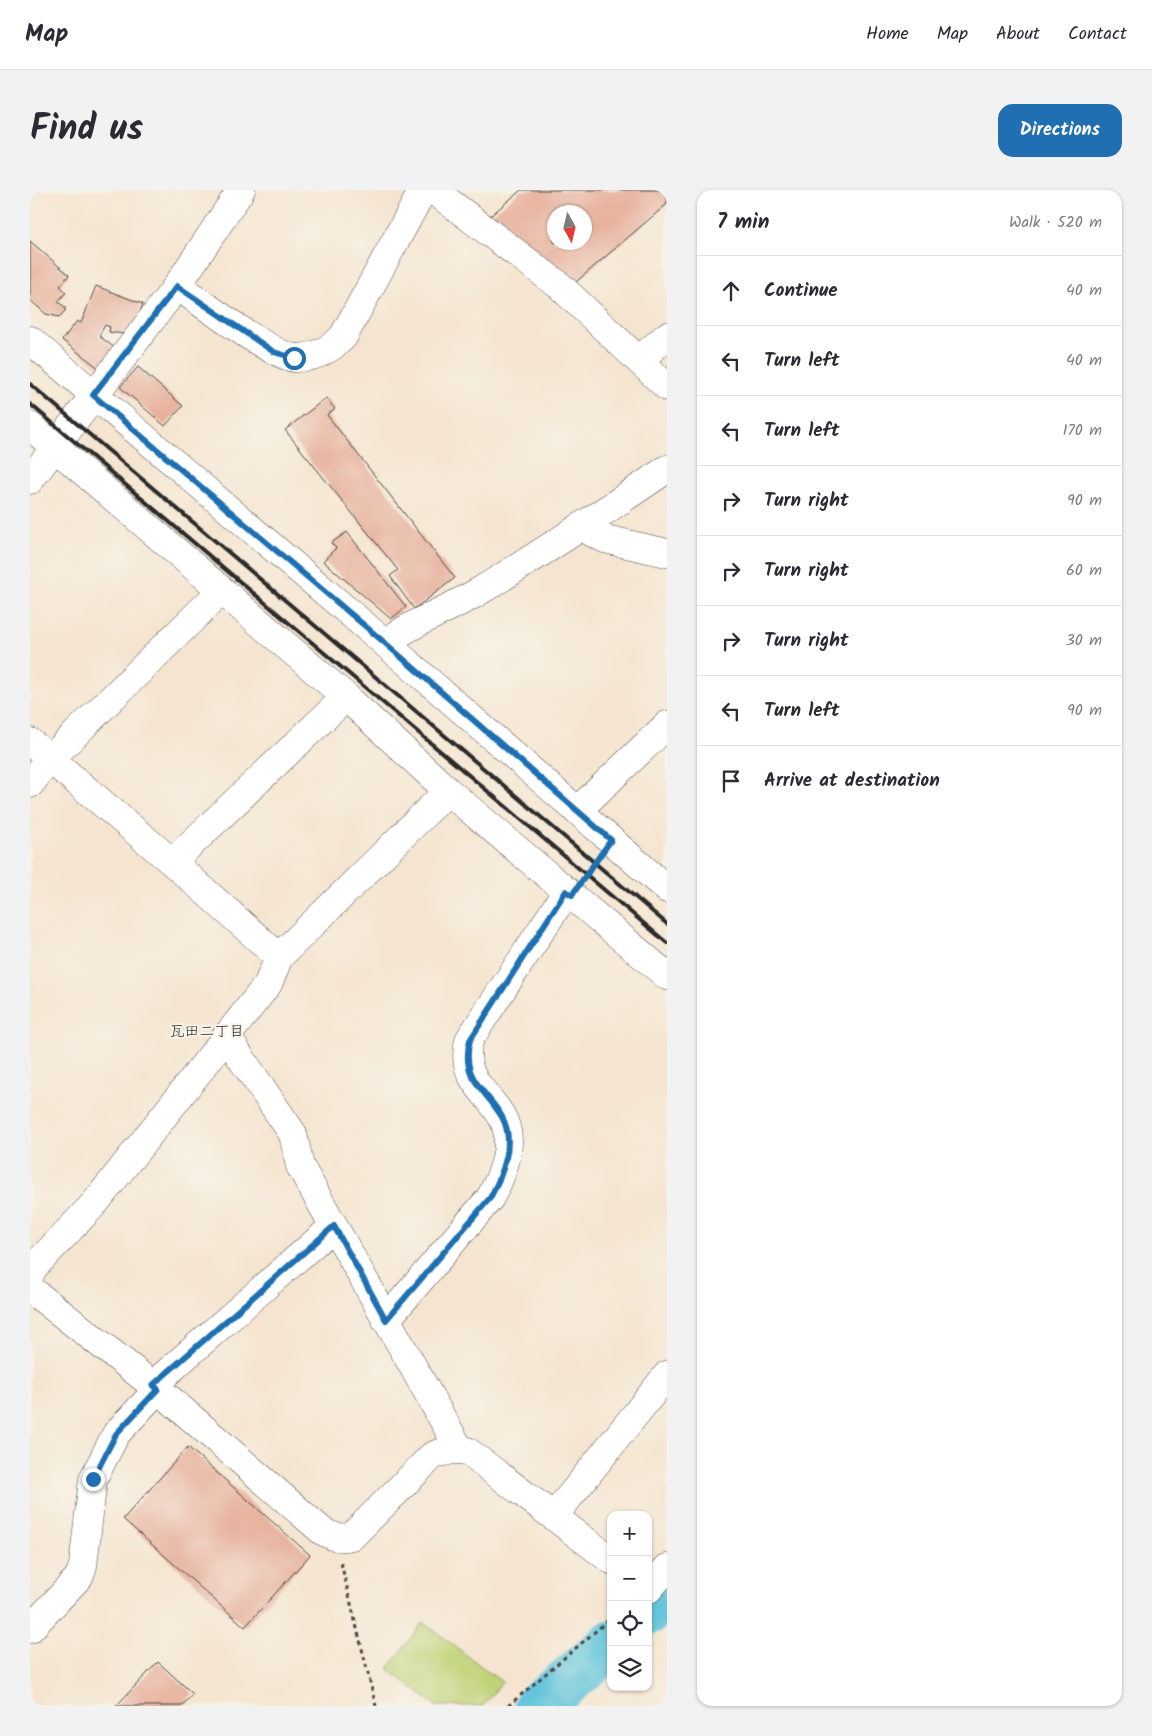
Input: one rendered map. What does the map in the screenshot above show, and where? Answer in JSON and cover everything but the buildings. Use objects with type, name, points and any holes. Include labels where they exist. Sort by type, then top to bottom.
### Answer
[{"type":"street","points":[[30,480],[177,286],[241,190]]},
{"type":"street","points":[[177,286],[274,352],[294,358],[312,356],[331,349],[343,337],[424,190]]},
{"type":"street","points":[[433,190],[560,286],[667,387]]},
{"type":"street","points":[[639,360],[667,336]]},
{"type":"street","points":[[30,340],[385,643],[667,889]]},
{"type":"street","points":[[30,426],[346,696],[448,791],[667,976]]},
{"type":"street","points":[[385,643],[400,631],[476,593],[581,527],[667,469]]},
{"type":"street","points":[[581,527],[606,539],[667,553]]},
{"type":"street","points":[[30,784],[40,750],[222,591]]},
{"type":"street","points":[[172,862],[346,696]]},
{"type":"street","points":[[577,811],[667,726]]},
{"type":"street","points":[[40,750],[172,862],[279,957]]},
{"type":"street","points":[[30,1275],[32,1269],[95,1204],[268,984],[279,957],[448,791]]},
{"type":"street","points":[[386,1320],[490,1198],[500,1179],[505,1161],[507,1130],[503,1118],[468,1071],[466,1056],[470,1040],[569,893]]},
{"type":"street","points":[[226,1036],[292,1134],[300,1166],[460,1450]]},
{"type":"street","points":[[30,1629],[79,1577],[83,1566],[93,1479],[116,1434],[155,1387],[334,1226]]},
{"type":"street","points":[[30,1289],[155,1387],[322,1531],[337,1538],[352,1536],[432,1456],[442,1452],[460,1450],[467,1451],[607,1557]]},
{"type":"street","points":[[554,1516],[667,1374]]},
{"type":"street","points":[[655,1594],[667,1568]]},
{"type":"path","points":[[569,893],[611,840]]},
{"type":"path","points":[[341,1562],[376,1706]]},
{"type":"path","points":[[508,1706],[607,1621]]},
{"type":"green space","points":[[423,1622],[502,1682],[483,1706],[436,1706],[388,1669]]},
{"type":"waterway","points":[[652,1607],[667,1594]]},
{"type":"waterway","points":[[538,1706],[610,1646]]},
{"type":"railway","points":[[30,384],[667,924]]},
{"type":"railway","points":[[30,404],[667,943]]},
{"type":"district","name":"瓦田二丁目","points":[[207,1031]]},
{"type":"route","points":[[93,1479],[116,1434],[158,1389],[153,1385],[334,1226],[386,1320],[490,1198],[500,1179],[505,1161],[507,1130],[503,1118],[468,1071],[466,1056],[470,1040],[566,891],[572,895],[611,840],[385,643],[93,395],[177,286],[274,352],[294,358]]}]
